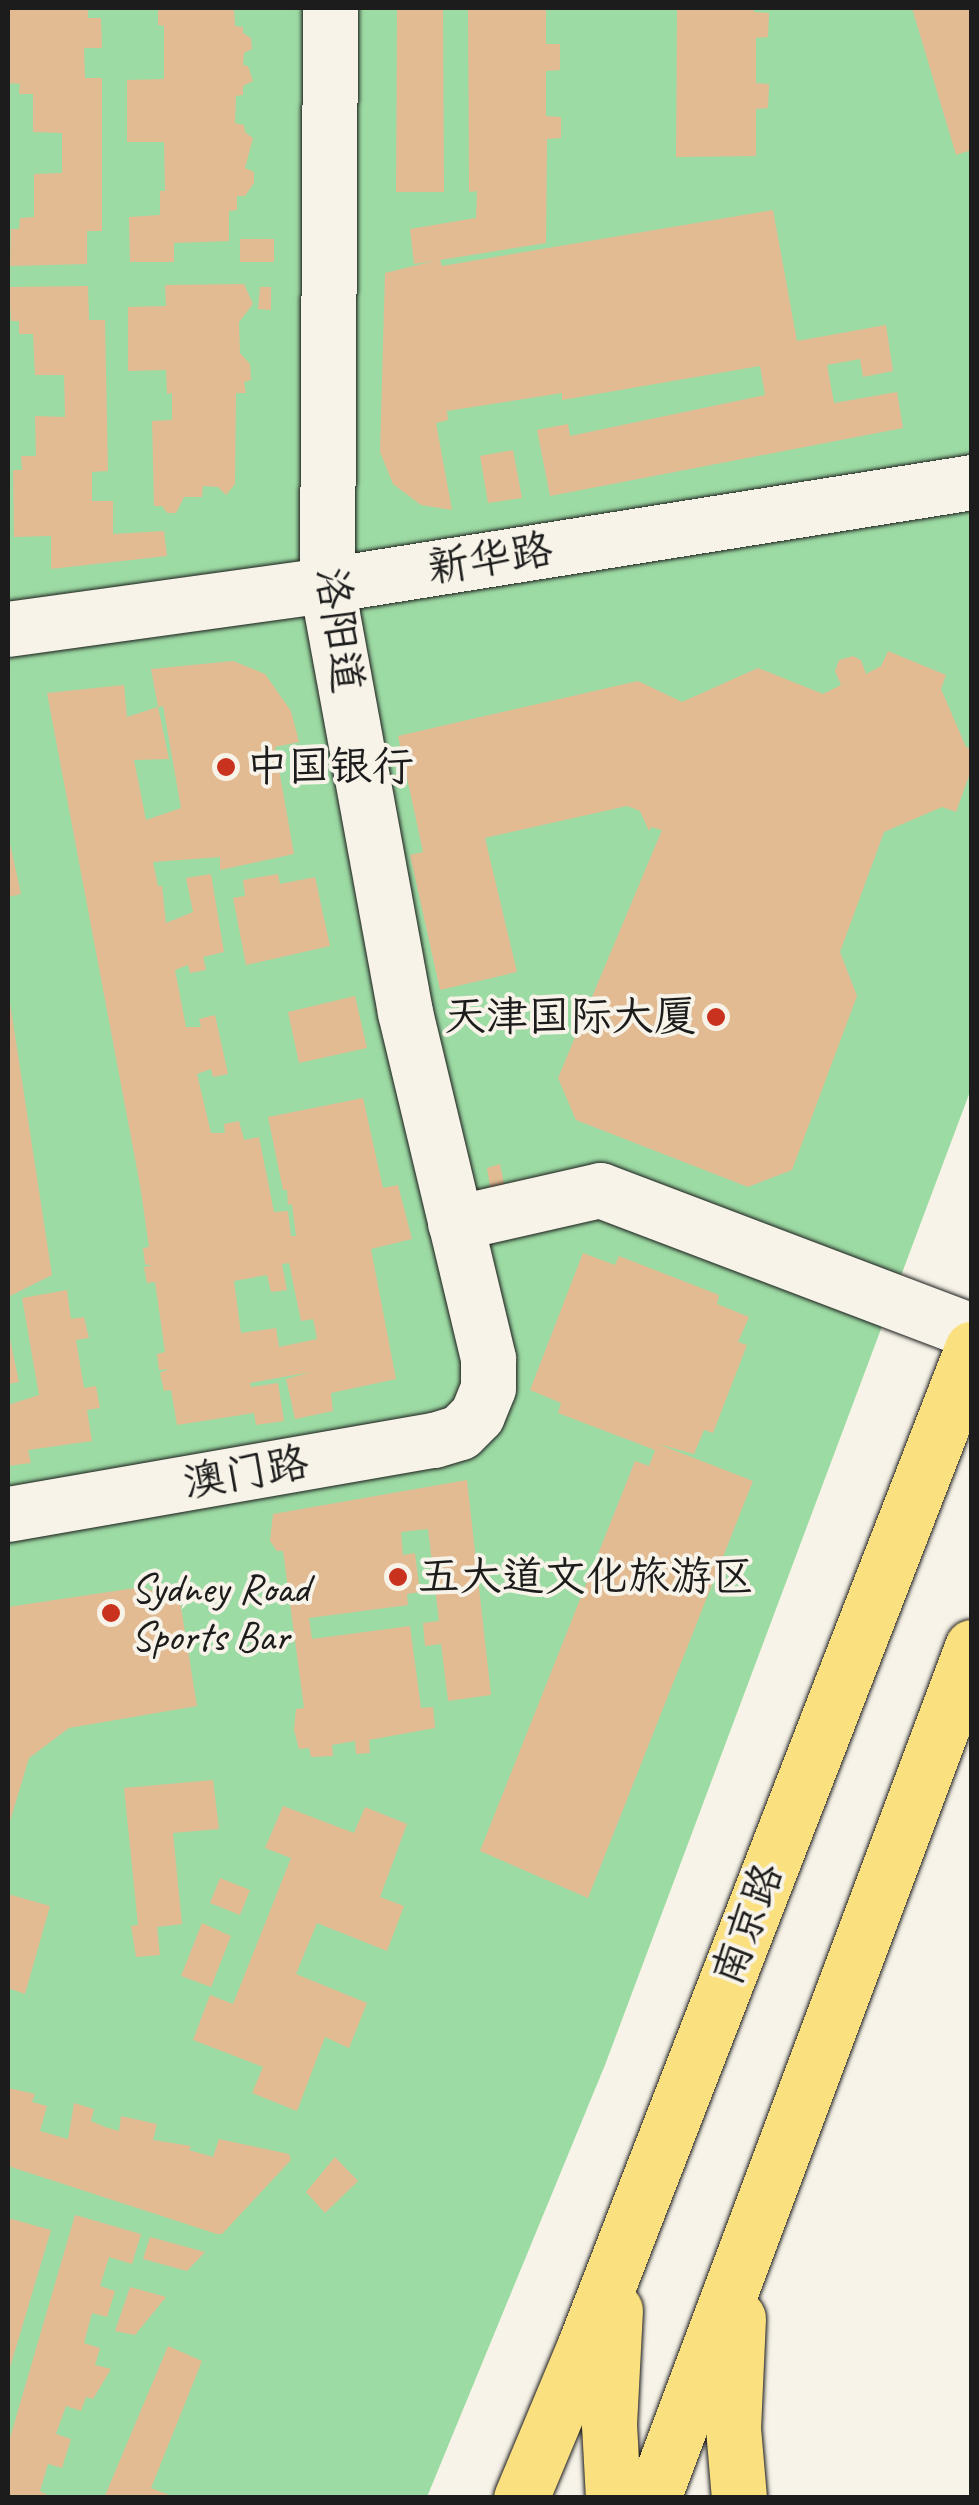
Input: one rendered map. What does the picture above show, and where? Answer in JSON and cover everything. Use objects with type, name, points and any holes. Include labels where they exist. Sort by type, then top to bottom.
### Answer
[{"type":"main road","name":"南京路","points":[[613,2498],[598,2351],[614,2312],[632,2224],[972,1348]]},
{"type":"main road","points":[[652,2498],[972,1647]]},
{"type":"main road","points":[[739,2498],[733,2380],[746,2241]]},
{"type":"main road","points":[[521,2498],[598,2351],[692,2390],[728,2498]]},
{"type":"street","name":"洛阳道","points":[[330,8],[327,585],[406,1012],[488,1358],[488,1388],[477,1415]]},
{"type":"street","name":"新华路","points":[[8,629],[327,585],[972,482]]},
{"type":"street","points":[[455,1223],[600,1190],[972,1331]]},
{"type":"street","name":"澳门路","points":[[8,1514],[434,1440],[460,1432],[477,1415]]},
{"type":"green space","name":"五大道文化旅游区","points":[[8,8],[971,8],[971,1089],[605,2065],[427,2497],[8,2498]]},
{"type":"building","points":[[8,8],[88,8],[88,18],[101,18],[102,48],[84,48],[85,78],[102,78],[102,231],[87,231],[87,264],[10,266],[11,229],[19,229],[20,218],[34,217],[34,174],[62,173],[62,133],[33,132],[33,94],[19,94],[20,84],[8,83]]},
{"type":"building","points":[[158,8],[234,10],[235,26],[243,27],[243,33],[251,38],[252,49],[244,53],[243,65],[248,66],[253,81],[243,86],[243,95],[236,96],[235,123],[244,125],[245,132],[253,138],[245,168],[254,172],[254,183],[245,196],[237,196],[237,210],[229,211],[229,241],[174,243],[174,262],[130,262],[129,217],[160,215],[160,191],[165,191],[164,142],[127,142],[127,80],[164,79],[164,26],[158,25]]},
{"type":"building","points":[[397,8],[443,8],[444,192],[396,192]]},
{"type":"building","points":[[468,8],[546,8],[546,44],[560,44],[560,70],[546,71],[546,116],[561,117],[561,138],[547,139],[546,243],[440,260],[442,266],[773,210],[797,341],[886,325],[893,371],[863,377],[860,359],[827,365],[834,403],[897,392],[903,428],[550,496],[537,430],[568,424],[570,436],[765,395],[760,366],[562,400],[562,393],[447,411],[448,420],[436,423],[452,510],[421,505],[393,484],[380,452],[385,273],[434,261],[414,264],[410,229],[476,218],[477,191],[469,192]]},
{"type":"building","points":[[677,8],[754,8],[754,12],[769,13],[768,37],[756,38],[756,83],[769,84],[768,108],[756,109],[756,156],[676,157]]},
{"type":"building","points":[[912,8],[971,8],[971,150],[956,155]]},
{"type":"building","points":[[240,239],[274,239],[274,262],[240,262]]},
{"type":"building","points":[[244,284],[253,304],[239,322],[240,353],[250,364],[251,380],[244,382],[246,393],[236,393],[235,484],[226,495],[218,487],[203,486],[202,497],[184,497],[176,513],[167,513],[162,506],[154,506],[152,421],[172,420],[172,393],[167,394],[166,370],[128,371],[128,307],[166,306],[165,285]]},
{"type":"building","points":[[88,286],[89,320],[105,320],[108,471],[92,472],[92,501],[113,501],[113,534],[164,531],[167,556],[51,569],[51,536],[14,537],[13,470],[22,470],[21,456],[36,456],[35,416],[65,417],[64,375],[35,375],[33,334],[19,334],[19,321],[11,321],[9,287]]},
{"type":"building","points":[[260,287],[271,287],[271,310],[258,309]]},
{"type":"building","points":[[513,450],[522,498],[488,503],[480,456]]},
{"type":"building","points":[[888,651],[946,675],[941,689],[966,747],[971,749],[971,770],[956,812],[942,807],[884,832],[840,952],[857,996],[792,1170],[748,1187],[576,1120],[558,1078],[662,830],[651,827],[649,831],[640,811],[627,806],[485,838],[517,972],[440,990],[410,855],[423,852],[398,736],[638,681],[682,702],[758,668],[823,694],[841,685],[835,671],[839,660],[853,656],[861,660],[866,674],[881,666]]},
{"type":"building","points":[[233,661],[265,674],[291,711],[299,742],[275,747],[294,854],[220,870],[220,857],[153,862],[158,886],[162,886],[166,923],[193,912],[186,878],[211,874],[224,952],[203,957],[206,970],[190,973],[188,965],[175,970],[186,1027],[201,1027],[199,1019],[215,1015],[228,1074],[213,1077],[211,1069],[197,1074],[211,1133],[225,1133],[224,1124],[239,1121],[244,1140],[259,1137],[274,1212],[288,1211],[291,1236],[296,1236],[292,1204],[288,1205],[287,1190],[283,1190],[268,1117],[363,1098],[383,1188],[398,1185],[412,1239],[371,1249],[396,1379],[331,1393],[333,1411],[295,1419],[286,1379],[311,1372],[250,1383],[251,1387],[278,1383],[284,1421],[256,1425],[254,1413],[177,1425],[171,1390],[164,1391],[160,1373],[168,1369],[159,1370],[157,1354],[165,1352],[155,1282],[147,1283],[144,1267],[152,1266],[145,1264],[143,1248],[149,1247],[140,1185],[47,693],[124,685],[127,717],[158,707],[151,669]],"holes":[[[163,706],[181,808],[146,820],[134,760],[169,759],[158,707]],[[289,1263],[301,1321],[313,1319],[317,1339],[279,1347],[276,1328],[241,1333],[234,1281],[267,1275],[271,1292],[287,1290],[282,1264]]]},
{"type":"building","points":[[8,835],[21,894],[8,897]]},
{"type":"building","points":[[278,874],[280,884],[315,877],[330,946],[246,965],[233,898],[245,896],[243,880]]},
{"type":"building","points":[[8,990],[52,1275],[8,1297]]},
{"type":"building","points":[[355,996],[367,1048],[299,1063],[288,1012]]},
{"type":"building","points":[[500,1164],[505,1189],[491,1192],[487,1168]]},
{"type":"building","points":[[583,1253],[615,1265],[619,1256],[719,1295],[717,1304],[749,1317],[738,1342],[747,1345],[713,1433],[704,1430],[694,1454],[658,1444],[753,1481],[588,1898],[480,1851],[635,1461],[649,1466],[655,1450],[558,1413],[561,1403],[530,1390]]},
{"type":"building","points":[[67,1290],[71,1319],[84,1317],[89,1338],[76,1340],[84,1388],[96,1386],[100,1408],[87,1410],[92,1441],[28,1450],[31,1463],[8,1466],[8,1405],[39,1395],[22,1298]]},
{"type":"building","points":[[8,1330],[19,1382],[8,1384]]},
{"type":"building","points":[[467,1480],[491,1695],[448,1701],[441,1644],[425,1646],[423,1623],[439,1621],[428,1529],[401,1532],[403,1555],[415,1553],[420,1592],[407,1594],[408,1605],[309,1618],[312,1639],[410,1626],[421,1708],[433,1707],[435,1728],[369,1740],[370,1753],[356,1754],[355,1741],[332,1745],[333,1756],[311,1757],[309,1748],[299,1749],[294,1730],[296,1709],[304,1708],[283,1551],[277,1551],[270,1541],[273,1514]]},
{"type":"building","points":[[142,1587],[180,1601],[197,1706],[69,1728],[29,1758],[8,1828],[8,1607]]},
{"type":"building","points":[[213,1780],[219,1829],[173,1833],[182,1924],[157,1927],[160,1955],[136,1957],[131,1926],[138,1925],[124,1788]]},
{"type":"building","points":[[283,1806],[354,1833],[365,1807],[407,1824],[380,1897],[404,1906],[387,1951],[317,1923],[296,1974],[367,2003],[349,2048],[325,2037],[297,2111],[252,2093],[263,2067],[193,2040],[210,1995],[233,2004],[291,1858],[265,1848]]},
{"type":"building","points":[[220,1878],[250,1890],[240,1915],[210,1903]]},
{"type":"building","points":[[8,1894],[50,1906],[25,1994],[8,1988]]},
{"type":"building","points":[[202,1923],[231,1936],[211,1987],[181,1976]]},
{"type":"building","points":[[8,2088],[35,2094],[32,2102],[47,2106],[40,2131],[68,2139],[74,2103],[94,2109],[91,2121],[105,2127],[119,2131],[121,2116],[157,2124],[153,2140],[191,2146],[189,2150],[213,2157],[219,2139],[289,2154],[291,2160],[222,2234],[217,2234],[8,2166]]},
{"type":"building","points":[[335,2157],[358,2181],[325,2213],[306,2192]]},
{"type":"building","points":[[75,2215],[141,2234],[132,2264],[109,2257],[100,2286],[115,2291],[107,2317],[92,2313],[84,2343],[100,2348],[95,2365],[111,2369],[93,2399],[86,2397],[81,2411],[66,2406],[56,2434],[71,2439],[62,2468],[48,2464],[40,2491],[53,2498],[8,2498],[8,2445]]},
{"type":"building","points":[[8,2218],[51,2230],[9,2371],[8,2371]]},
{"type":"building","points":[[150,2237],[205,2252],[187,2271],[143,2259]]},
{"type":"building","points":[[130,2287],[166,2297],[135,2335],[115,2331]]},
{"type":"building","points":[[168,2346],[202,2361],[151,2488],[169,2495],[104,2498]]},
{"type":"place","name":"中国银行","points":[[226,767]]},
{"type":"place","name":"天津国际大厦","points":[[716,1017]]},
{"type":"place","name":"五大道文化旅游区","points":[[398,1577]]},
{"type":"place","name":"Sydney Road Sports Bar","points":[[111,1613]]}]
